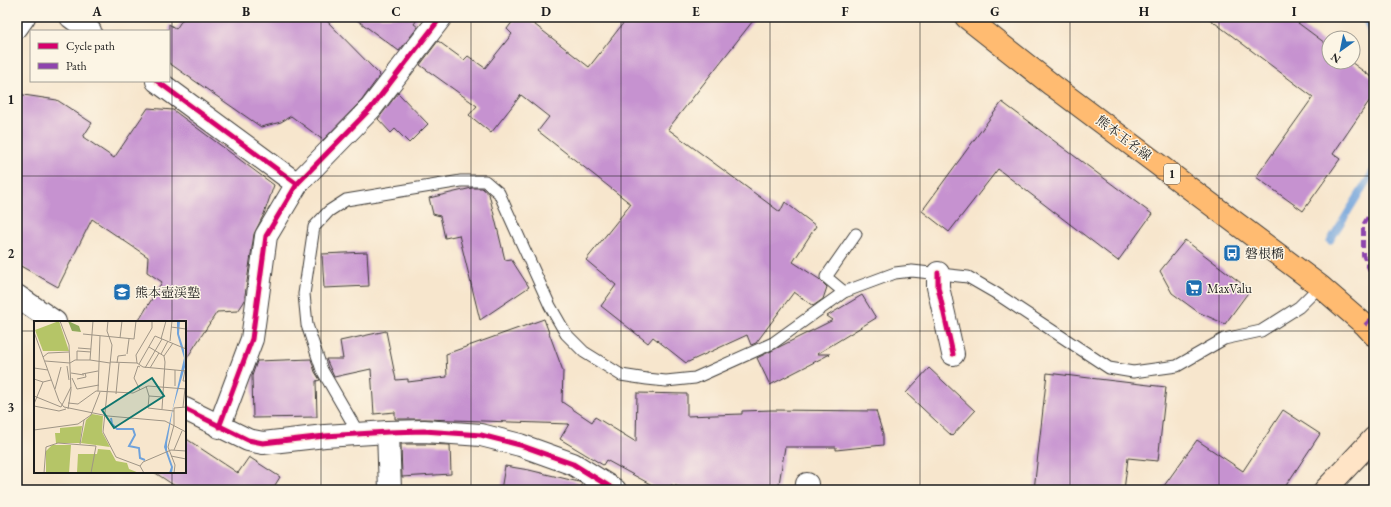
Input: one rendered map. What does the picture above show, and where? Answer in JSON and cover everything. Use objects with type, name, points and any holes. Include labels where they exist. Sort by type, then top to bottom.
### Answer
[{"type":"main road","name":"熊本玉名線","points":[[966,17],[1052,85],[1320,286],[1365,324],[1374,335]]},
{"type":"main road","points":[[1325,490],[1374,439]]},
{"type":"street","points":[[17,27],[24,17]]},
{"type":"street","points":[[71,17],[89,30]]},
{"type":"street","points":[[219,427],[252,339],[266,236],[297,184],[372,108],[441,17]]},
{"type":"street","points":[[158,82],[297,184]]},
{"type":"street","points":[[938,273],[938,287],[953,354]]},
{"type":"street","points":[[17,296],[54,321]]},
{"type":"street","points":[[186,410],[248,440],[263,443],[325,436],[388,432],[424,431],[481,435],[520,445],[572,464],[615,490]]},
{"type":"street","points":[[388,432],[390,490]]},
{"type":"lane","points":[[359,434],[322,370],[307,326],[304,294],[314,227],[329,211],[346,200],[461,181],[485,181],[499,193],[550,306],[566,334],[584,352],[621,375],[666,381],[695,378],[773,343],[844,292],[895,273],[912,271],[968,276],[1109,368],[1133,372],[1177,366],[1224,339],[1261,331],[1300,307],[1320,286]]},
{"type":"lane","points":[[844,292],[826,277],[856,234]]},
{"type":"building","points":[[184,17],[323,17],[380,75],[362,100],[323,140],[291,116],[281,122],[261,127],[170,64],[169,24],[176,29]]},
{"type":"building","points":[[353,17],[419,17],[414,24],[418,27],[399,51]]},
{"type":"building","points":[[516,17],[525,17],[589,67],[628,17],[756,17],[668,129],[780,212],[785,202],[816,226],[793,262],[819,279],[827,287],[823,299],[813,306],[794,292],[756,343],[751,345],[747,335],[686,363],[653,337],[648,343],[601,306],[616,285],[586,260],[631,204],[538,131],[549,117],[521,95],[491,133],[469,115],[477,106],[420,65],[438,41],[464,60],[468,56],[485,68],[512,34],[507,29]]},
{"type":"building","points":[[1207,17],[1290,17],[1321,40],[1321,70],[1361,69],[1374,79],[1374,94],[1333,154],[1340,159],[1303,211],[1256,177],[1313,97]]},
{"type":"building","points":[[398,93],[428,124],[409,143],[395,129],[391,133],[378,119]]},
{"type":"building","points":[[17,94],[57,100],[92,123],[83,137],[114,158],[148,108],[173,110],[274,185],[264,214],[254,234],[244,302],[238,311],[217,312],[186,359],[186,321],[139,321],[162,282],[147,272],[148,257],[92,219],[58,287],[17,264]]},
{"type":"building","points":[[1002,102],[1152,214],[1118,261],[998,169],[949,232],[922,211]]},
{"type":"building","points":[[472,188],[482,188],[489,194],[505,260],[511,259],[529,287],[480,320],[459,235],[445,238],[440,216],[433,214],[429,198]]},
{"type":"building","points":[[1185,240],[1250,290],[1225,324],[1198,312],[1172,293],[1160,271]]},
{"type":"building","points":[[367,252],[369,286],[324,288],[322,254]]},
{"type":"building","points":[[862,295],[876,318],[817,354],[830,354],[770,385],[757,358],[833,320],[827,316]]},
{"type":"building","points":[[544,319],[563,371],[562,402],[592,422],[595,417],[636,442],[637,393],[687,394],[687,416],[742,414],[742,411],[772,410],[876,411],[883,434],[883,445],[836,450],[836,447],[785,447],[778,490],[693,490],[671,485],[669,490],[661,490],[606,460],[603,465],[560,439],[569,424],[395,419],[395,412],[374,414],[371,369],[334,377],[326,359],[343,359],[340,341],[386,331],[396,380],[408,379],[408,382],[447,377],[446,354]]},
{"type":"building","points":[[311,359],[315,372],[320,380],[316,381],[317,417],[253,418],[252,376],[257,361]]},
{"type":"building","points":[[929,368],[975,411],[952,436],[906,393]]},
{"type":"building","points":[[1047,373],[1166,387],[1158,461],[1128,458],[1124,490],[1034,490]]},
{"type":"building","points":[[1283,410],[1320,434],[1283,490],[1161,490],[1197,440],[1243,471]]},
{"type":"building","points":[[186,439],[238,473],[249,457],[280,477],[272,490],[181,490],[156,473],[186,473]]},
{"type":"building","points":[[401,444],[450,445],[451,474],[402,477]]},
{"type":"building","points":[[505,466],[579,482],[582,484],[581,490],[501,490]]},
{"type":"waterway","points":[[1365,17],[1374,41]]},
{"type":"waterway","points":[[1330,241],[1374,170]]},
{"type":"marked path","points":[[1374,207],[1363,225],[1363,255],[1374,280]]},
{"type":"marked path","points":[[1365,325],[1374,316]]},
{"type":"cycle path","points":[[297,184],[371,108],[441,17]]},
{"type":"cycle path","points":[[158,82],[297,184],[266,236],[252,339],[219,427]]},
{"type":"cycle path","points":[[938,273],[938,287],[953,354]]},
{"type":"cycle path","points":[[186,409],[248,440],[263,443],[325,436],[388,432],[424,431],[481,435],[520,445],[573,464],[615,490]]},
{"type":"place","name":"磐根橋","points":[[1232,253]]},
{"type":"place","name":"MaxValu","points":[[1194,288]]},
{"type":"place","name":"熊本壺渓塾","points":[[122,292]]}]
